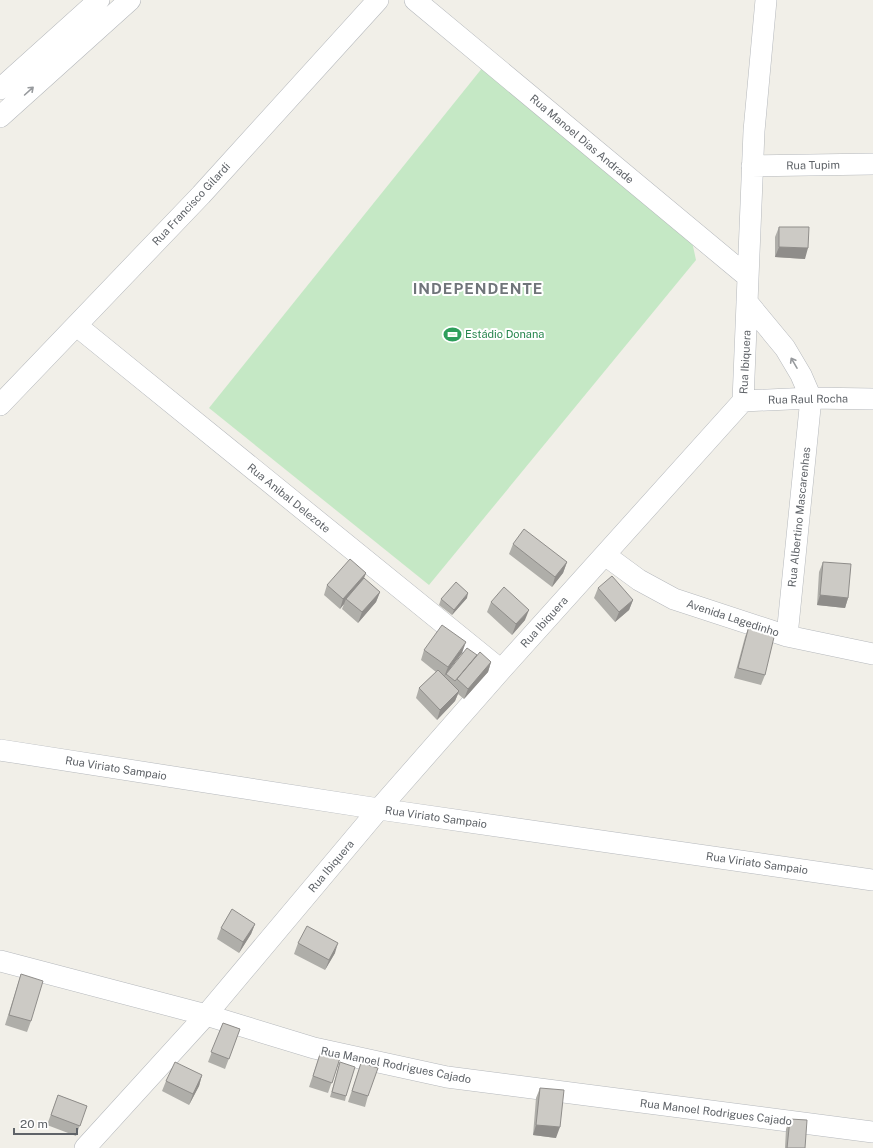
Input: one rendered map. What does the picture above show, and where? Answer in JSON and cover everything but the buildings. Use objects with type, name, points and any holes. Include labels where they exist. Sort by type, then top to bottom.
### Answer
[{"type":"street","points":[[0,89],[99,0]]},
{"type":"street","points":[[0,117],[130,0]]},
{"type":"street","name":"Rua Francisco Gilardi","points":[[0,405],[201,195],[378,0]]},
{"type":"street","name":"Rua Manoel Dias Andrade","points":[[415,0],[748,277]]},
{"type":"street","name":"Rua Ibiquera","points":[[85,1148],[206,1015],[379,809],[501,670],[743,401],[754,131],[766,0]]},
{"type":"street","points":[[59,36],[73,51]]},
{"type":"street","name":"Rua Tupim","points":[[752,166],[873,164]]},
{"type":"street","points":[[747,302],[785,348],[801,375],[811,398]]},
{"type":"street","name":"Rua Anibal Delezote","points":[[77,326],[501,670]]},
{"type":"street","name":"Rua Raul Rocha","points":[[743,401],[811,398],[873,399]]},
{"type":"street","name":"Rua Albertino Mascarenhas","points":[[787,636],[811,398]]},
{"type":"street","name":"Avenida Lagedinho","points":[[604,555],[639,580],[674,599],[787,636],[873,654]]},
{"type":"street","name":"Rua Viriato Sampaio","points":[[0,750],[379,809],[873,880]]},
{"type":"street","name":"Rua Manoel Rodrigues Cajado","points":[[0,961],[206,1015],[314,1048],[447,1078],[873,1132]]},
{"type":"green space","name":"Estádio Donana","points":[[483,67],[691,237],[696,260],[429,585],[209,408]]},
{"type":"place","name":"Estádio Donana","points":[[452,334]]},
{"type":"district","name":"INDEPENDENTE","points":[[478,289]]}]
